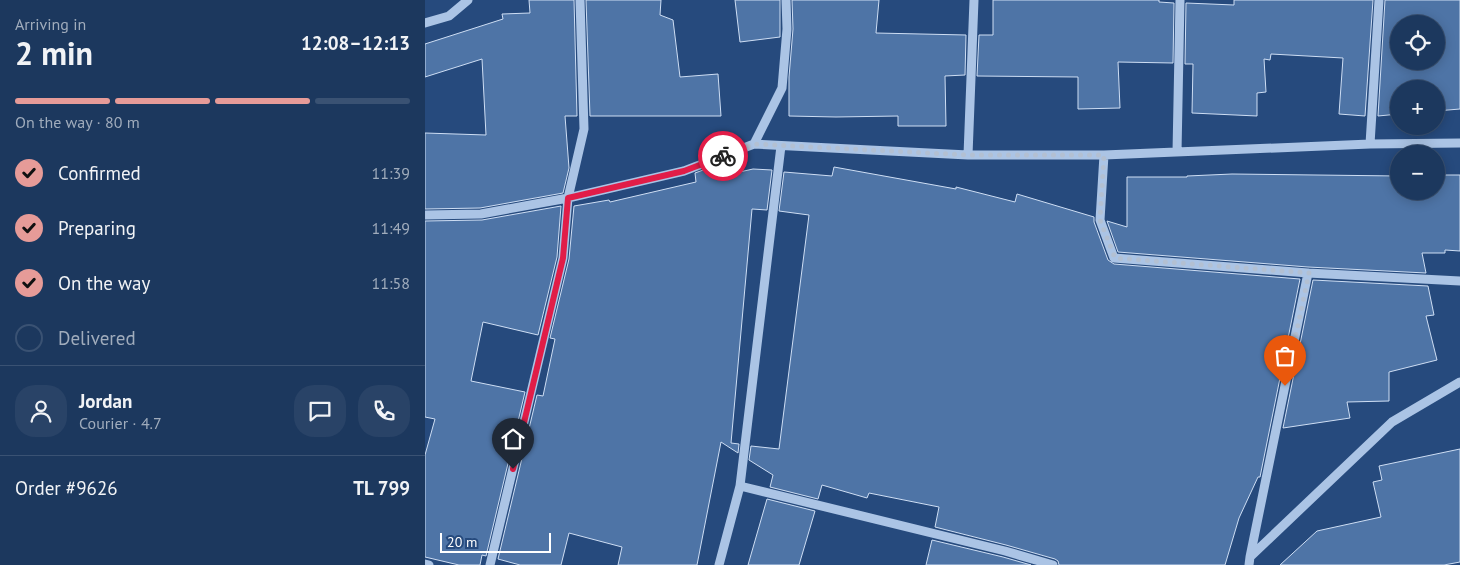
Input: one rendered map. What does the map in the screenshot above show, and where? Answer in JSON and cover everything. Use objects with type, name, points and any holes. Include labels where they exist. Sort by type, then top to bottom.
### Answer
[{"type":"street","points":[[425,23],[449,16],[468,0]]},
{"type":"street","points":[[490,565],[563,258],[568,198],[584,129],[580,0]]},
{"type":"street","points":[[754,144],[782,88],[787,29],[786,0]]},
{"type":"street","points":[[968,155],[974,0]]},
{"type":"street","points":[[1177,152],[1180,0]]},
{"type":"street","points":[[1370,144],[1379,0]]},
{"type":"street","points":[[425,215],[481,214],[568,198],[684,171],[754,144],[968,155],[1104,155],[1370,144],[1460,143]]},
{"type":"street","points":[[719,565],[740,486],[781,146]]},
{"type":"street","points":[[1104,155],[1100,220],[1115,258],[1309,273],[1460,281]]},
{"type":"street","points":[[1249,561],[1309,273]]},
{"type":"street","points":[[1249,561],[1392,422],[1460,382]]},
{"type":"street","points":[[740,486],[1005,551],[1053,565]]},
{"type":"street","points":[[425,564],[429,565]]},
{"type":"building","points":[[529,0],[574,0],[577,116],[565,116],[569,168],[563,193],[480,208],[425,209],[425,133],[486,135],[482,59],[425,77],[425,44],[503,19],[502,14],[530,13]]},
{"type":"building","points":[[586,0],[661,0],[660,15],[673,20],[680,77],[718,74],[721,116],[590,116]]},
{"type":"building","points":[[735,0],[780,0],[780,37],[740,42]]},
{"type":"building","points":[[792,0],[879,0],[876,33],[966,35],[965,75],[945,76],[946,126],[898,126],[898,116],[789,116],[789,77],[793,29]]},
{"type":"building","points":[[993,0],[1159,0],[1159,2],[1174,3],[1173,63],[1118,62],[1120,108],[1078,109],[1078,77],[977,76],[979,35],[993,35]]},
{"type":"building","points":[[1234,0],[1373,0],[1365,116],[1339,114],[1343,58],[1271,54],[1270,60],[1264,59],[1266,92],[1257,93],[1257,116],[1192,113],[1193,64],[1185,64],[1186,3],[1234,5]]},
{"type":"building","points":[[1385,0],[1460,0],[1460,109],[1445,110],[1445,80],[1390,80],[1390,115],[1378,116]]},
{"type":"building","points":[[717,165],[725,166],[726,175],[753,169],[772,170],[767,210],[752,209],[731,443],[739,444],[738,453],[721,442],[697,565],[618,565],[622,547],[569,533],[561,565],[520,565],[498,559],[537,395],[543,396],[555,339],[550,338],[569,259],[574,206],[609,200],[610,202],[696,182],[695,173]]},
{"type":"building","points":[[834,167],[956,189],[956,187],[1015,202],[1017,194],[1094,217],[1094,222],[1108,260],[1114,264],[1300,279],[1260,477],[1258,477],[1239,518],[1225,565],[1059,565],[1055,559],[935,527],[939,507],[869,493],[867,498],[822,485],[818,499],[770,487],[773,475],[749,460],[751,446],[779,449],[809,215],[779,211],[784,172],[832,176]]},
{"type":"building","points":[[1232,174],[1390,176],[1390,200],[1445,200],[1445,175],[1460,175],[1460,251],[1445,250],[1445,253],[1422,253],[1426,273],[1308,267],[1118,252],[1107,221],[1127,227],[1127,177]]},
{"type":"building","points":[[561,206],[557,257],[538,335],[483,322],[471,381],[525,392],[486,556],[482,555],[480,565],[459,565],[425,557],[425,455],[435,419],[425,417],[425,221],[482,220]]},
{"type":"building","points":[[1313,280],[1428,286],[1434,315],[1426,316],[1437,360],[1389,372],[1389,401],[1347,402],[1350,418],[1283,428]]},
{"type":"building","points":[[1460,449],[1460,562],[1444,565],[1280,565],[1317,531],[1381,517],[1373,482],[1382,480],[1379,466]]},
{"type":"building","points":[[767,499],[815,511],[799,565],[748,565]]},
{"type":"building","points":[[932,540],[1003,557],[1031,565],[926,565]]},
{"type":"way so far","points":[[723,156],[754,144],[968,155],[1104,155],[1100,220],[1115,258],[1309,273],[1285,386]]},
{"type":"route","points":[[513,469],[563,258],[568,198],[684,171],[723,156]]}]
